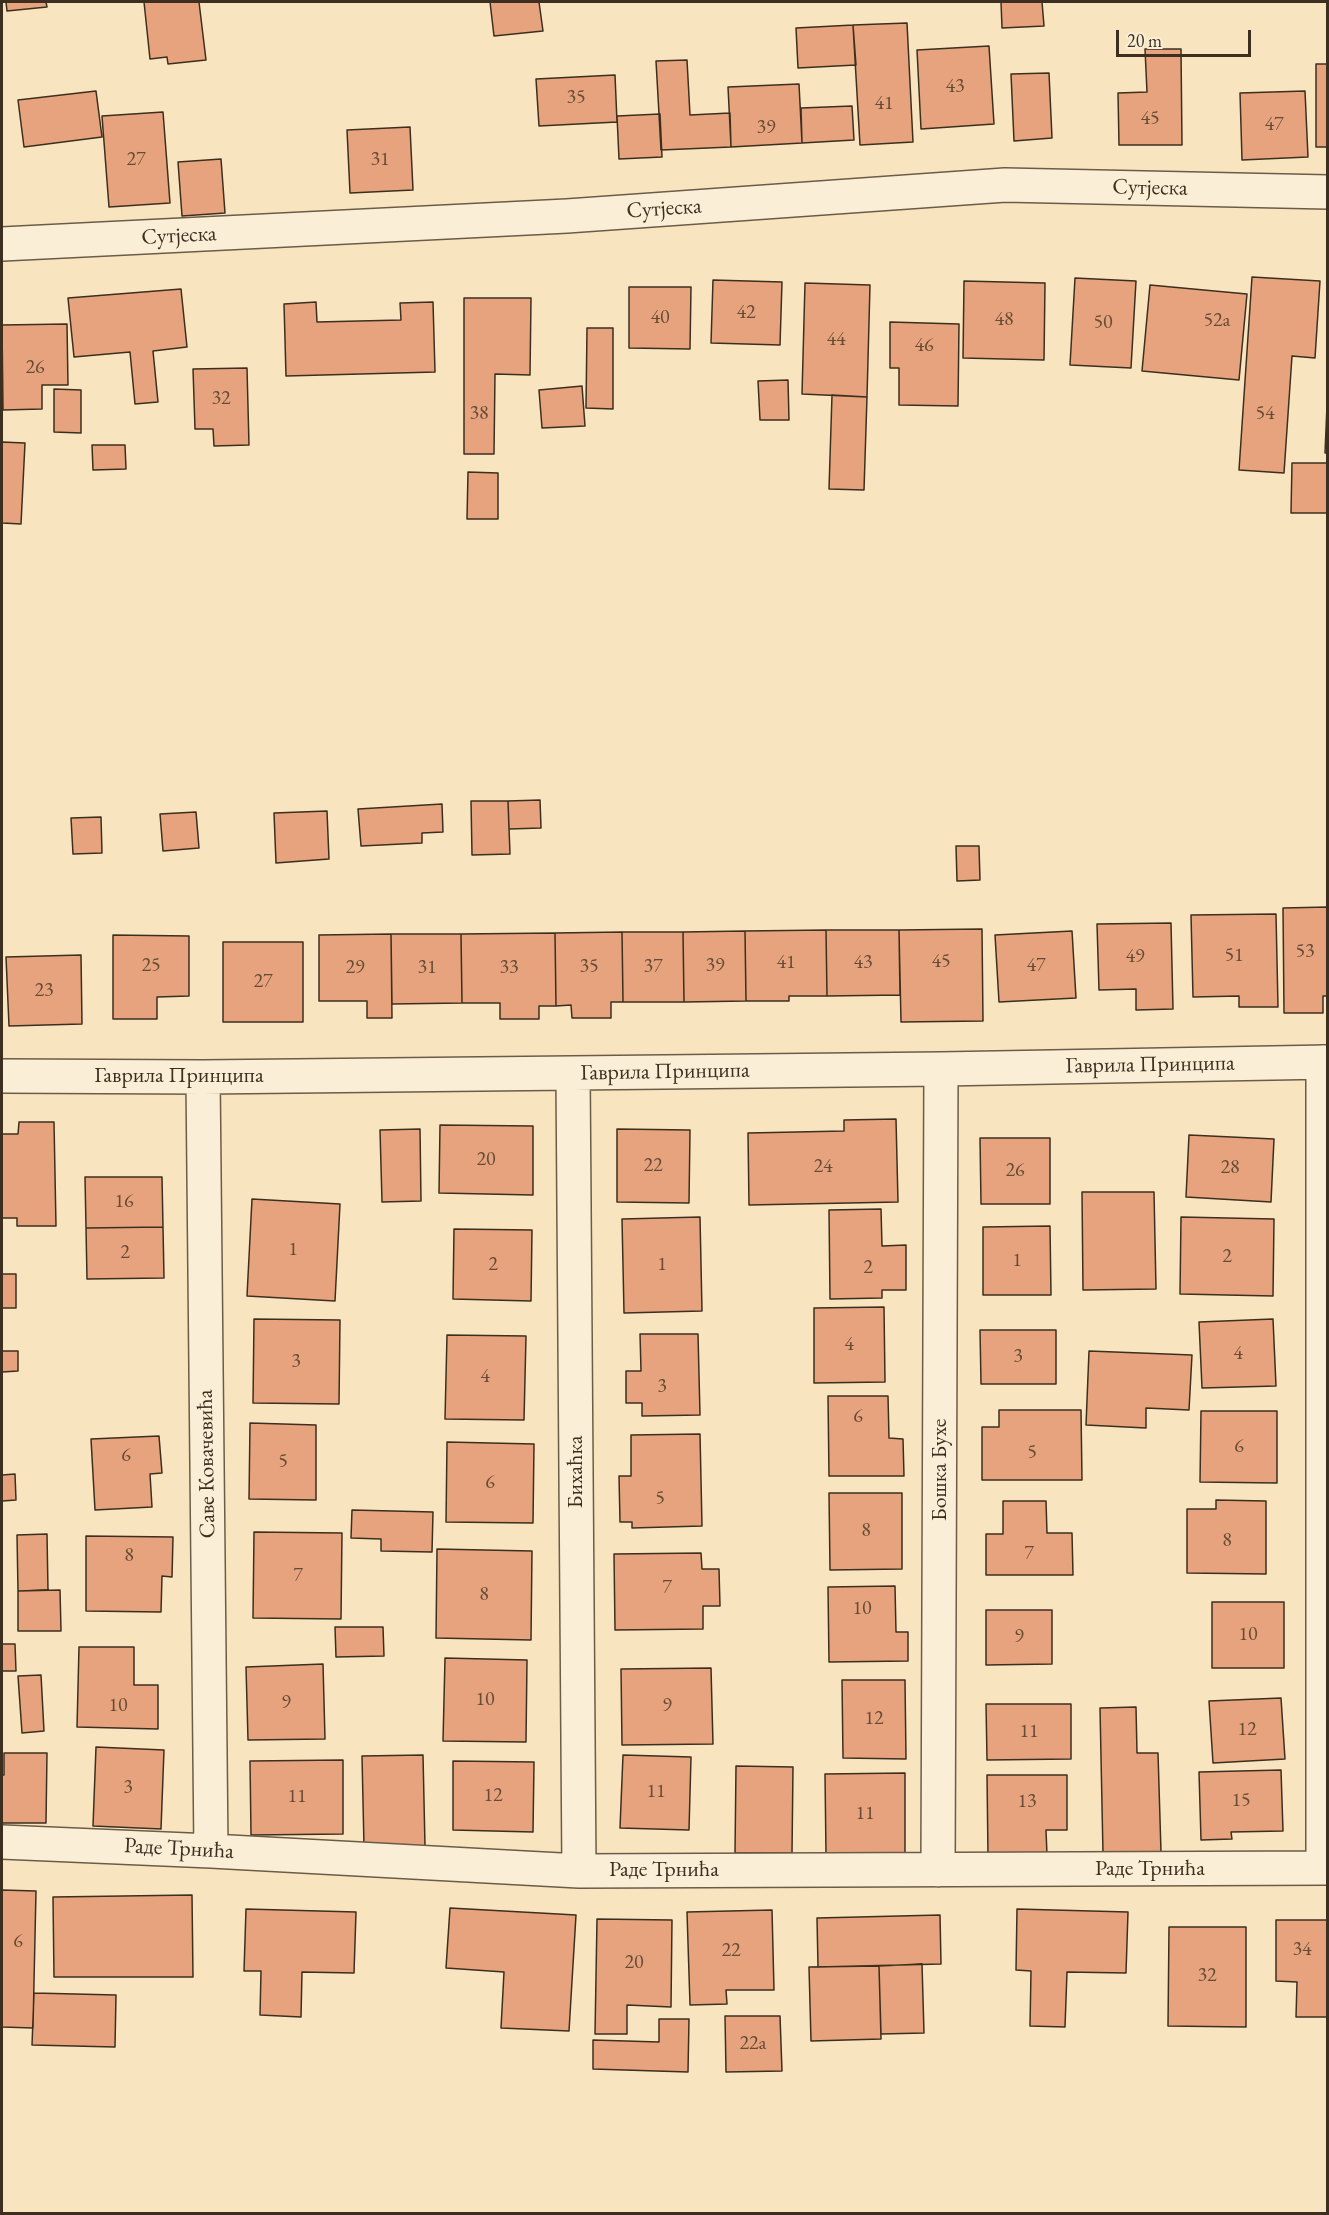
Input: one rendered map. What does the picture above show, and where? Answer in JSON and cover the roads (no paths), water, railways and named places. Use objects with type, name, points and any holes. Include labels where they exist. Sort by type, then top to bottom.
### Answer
[{"type":"street","name":"Сутјеска","points":[[2,244],[567,216],[1005,185],[1328,192]]},
{"type":"street","name":"Гаврила Принципа","points":[[2,1076],[203,1077],[941,1069],[1325,1062]]},
{"type":"street","points":[[1325,1062],[1325,1868]]},
{"type":"street","name":"Бошка Бухе","points":[[939,1870],[941,1069]]},
{"type":"street","name":"Бихаћка","points":[[573,1073],[579,1871]]},
{"type":"street","name":"Саве Ковачевића","points":[[203,1077],[211,1851]]},
{"type":"street","name":"Раде Трнића","points":[[2,1842],[579,1871],[1325,1868]]}]
